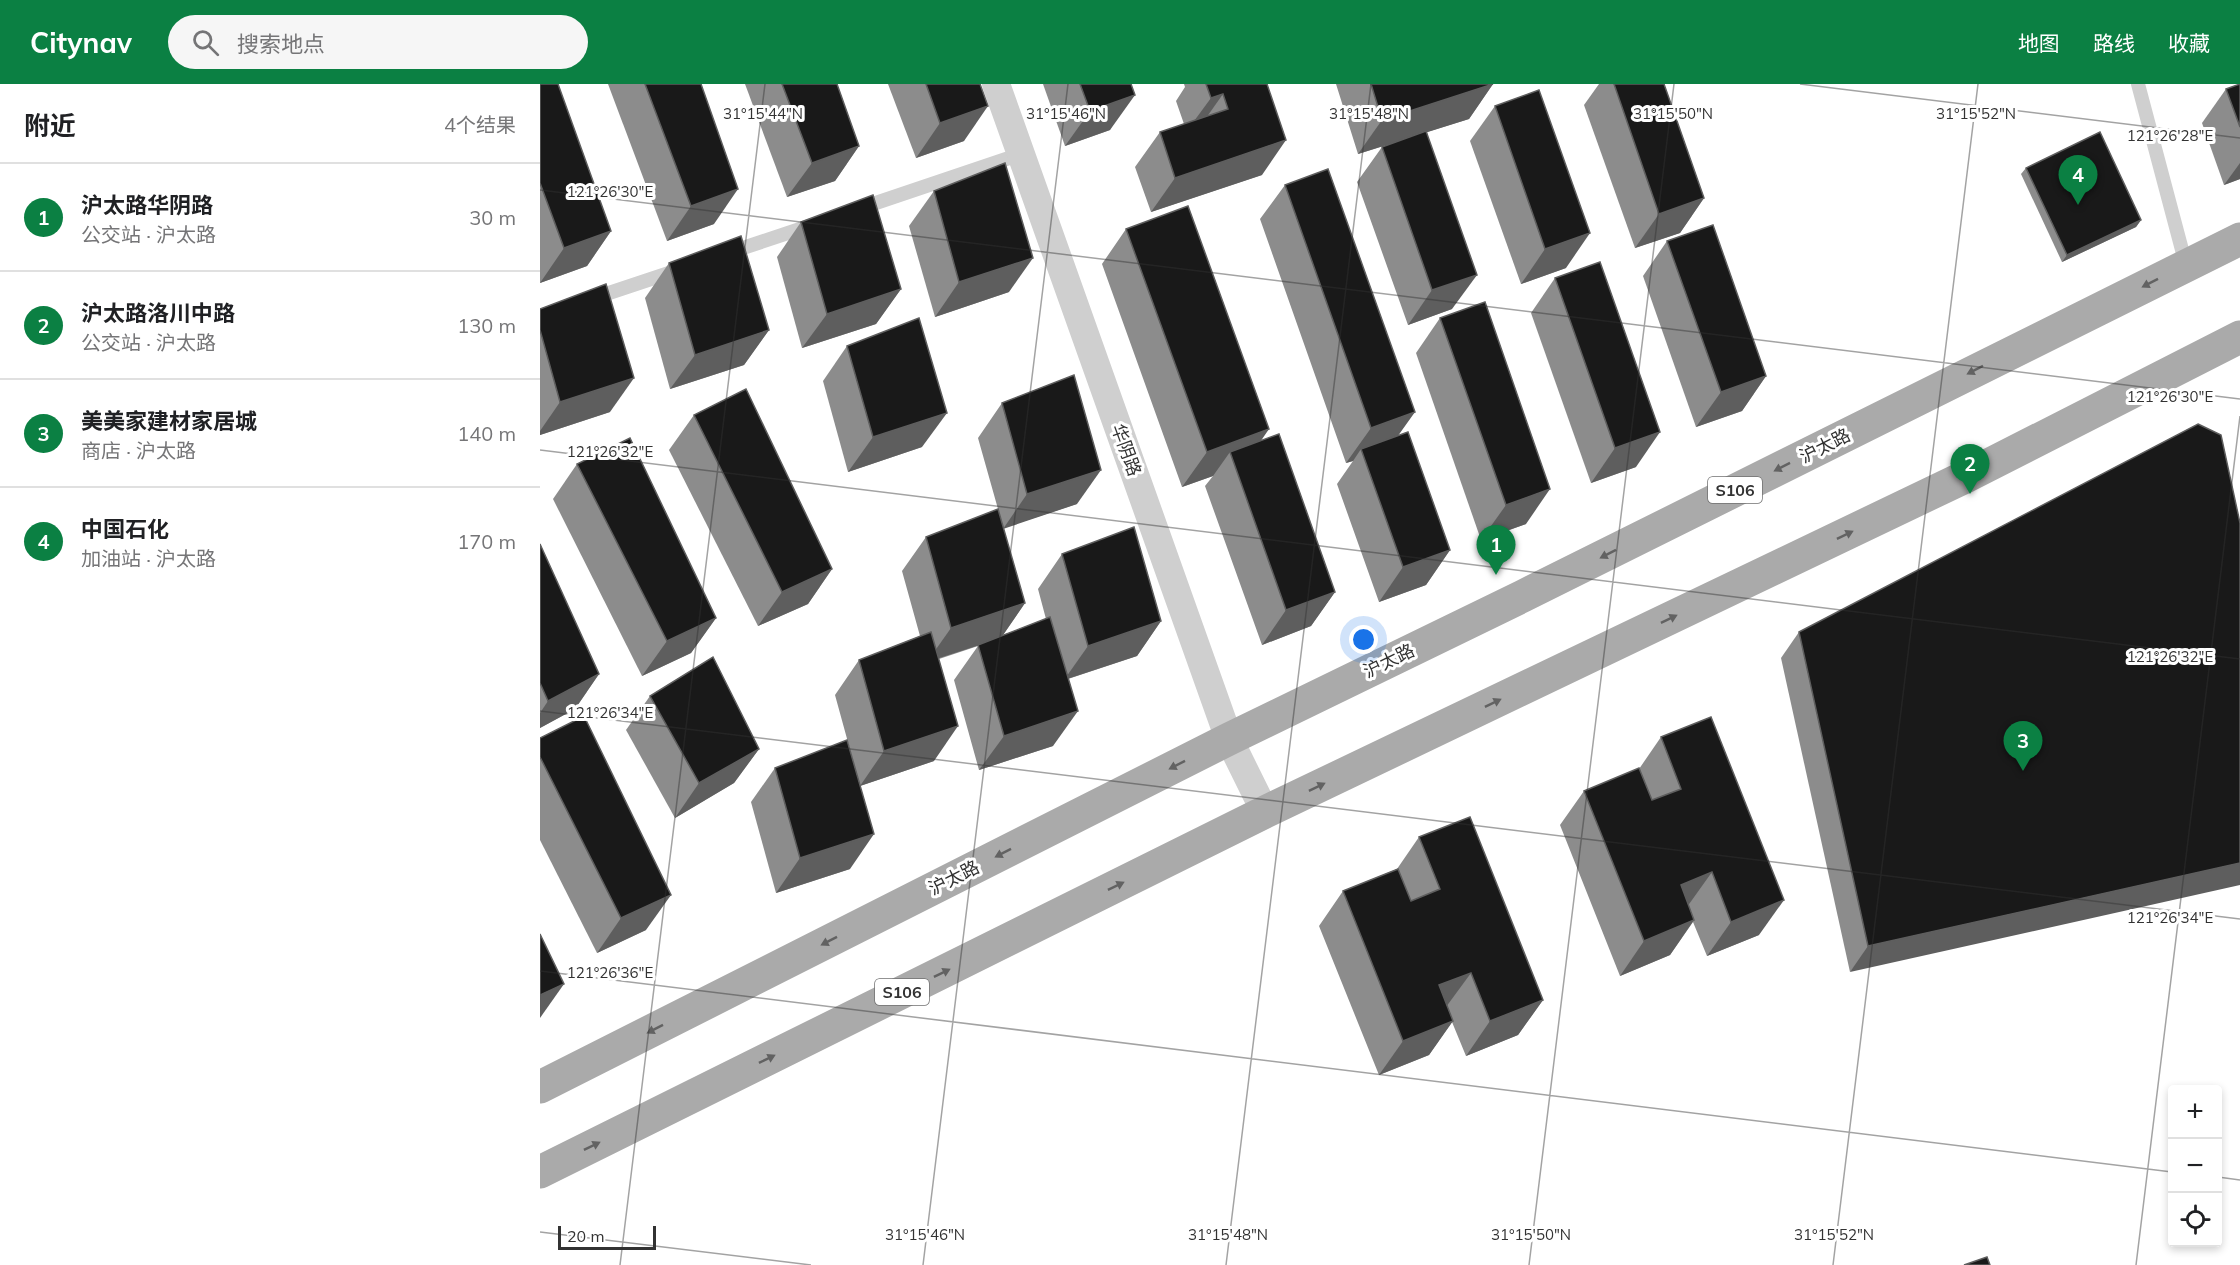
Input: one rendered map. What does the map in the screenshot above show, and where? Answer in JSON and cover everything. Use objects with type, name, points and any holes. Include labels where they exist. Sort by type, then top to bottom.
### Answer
[{"type":"main road","name":"沪太路","points":[[540,1087],[1229,739],[1523,596],[2240,239]]},
{"type":"main road","name":"S106","points":[[540,1172],[1264,812],[1967,476],[2240,337]]},
{"type":"street","name":"华阴路","points":[[996,84],[1229,739],[1264,812]]},
{"type":"lane","points":[[2138,84],[2186,266]]},
{"type":"lane","points":[[843,214],[1021,154]]},
{"type":"lane","points":[[710,259],[821,222]]},
{"type":"lane","points":[[576,304],[687,267]]},
{"type":"building","points":[[540,84],[558,84],[611,231],[564,248],[540,183]]},
{"type":"building","points":[[645,84],[701,84],[738,189],[691,206]]},
{"type":"building","points":[[782,84],[837,84],[859,146],[812,163]]},
{"type":"building","points":[[926,84],[980,84],[988,106],[940,123]]},
{"type":"building","points":[[1080,84],[1131,84],[1135,95],[1090,111]]},
{"type":"building","points":[[1206,84],[1267,84],[1286,140],[1175,178],[1160,132],[1228,109],[1223,94],[1211,98]]},
{"type":"building","points":[[1371,84],[1493,84],[1382,120]]},
{"type":"building","points":[[1614,84],[1664,84],[1704,198],[1659,214]]},
{"type":"building","points":[[2240,84],[2240,127],[2226,89]]},
{"type":"building","points":[[1539,90],[1590,233],[1545,249],[1495,106]]},
{"type":"building","points":[[1426,131],[1477,275],[1432,290],[1382,147]]},
{"type":"building","points":[[2100,132],[2141,220],[2067,255],[2026,168]]},
{"type":"building","points":[[1005,163],[1033,258],[959,282],[934,191]]},
{"type":"building","points":[[1328,169],[1415,412],[1371,428],[1285,185]]},
{"type":"building","points":[[873,195],[901,289],[827,314],[801,222]]},
{"type":"building","points":[[1188,206],[1269,429],[1207,452],[1126,229]]},
{"type":"building","points":[[1713,225],[1766,376],[1721,392],[1667,241]]},
{"type":"building","points":[[741,236],[769,330],[695,355],[669,263]]},
{"type":"building","points":[[1600,262],[1660,432],[1615,448],[1555,278]]},
{"type":"building","points":[[606,284],[634,378],[560,402],[540,330],[540,309]]},
{"type":"building","points":[[1485,302],[1550,489],[1506,505],[1440,318]]},
{"type":"building","points":[[919,318],[947,413],[873,437],[847,346]]},
{"type":"building","points":[[1074,375],[1101,470],[1027,494],[1002,403]]},
{"type":"building","points":[[746,389],[832,569],[782,592],[694,415]]},
{"type":"building","points":[[2198,424],[2221,435],[2240,523],[2240,863],[1868,946],[1799,632]]},
{"type":"building","points":[[1408,432],[1450,550],[1403,567],[1361,449]]},
{"type":"building","points":[[1279,434],[1335,592],[1286,610],[1230,452]]},
{"type":"building","points":[[630,438],[716,618],[667,641],[577,464]]},
{"type":"building","points":[[998,509],[1025,603],[951,628],[926,537]]},
{"type":"building","points":[[1134,527],[1161,621],[1088,646],[1062,554]]},
{"type":"building","points":[[540,544],[599,674],[548,701],[540,683]]},
{"type":"building","points":[[1050,617],[1078,711],[1004,736],[978,645]]},
{"type":"building","points":[[931,632],[958,726],[884,751],[859,660]]},
{"type":"building","points":[[713,657],[759,749],[699,783],[650,696]]},
{"type":"building","points":[[584,716],[671,895],[621,918],[540,757],[540,738]]},
{"type":"building","points":[[1711,717],[1784,900],[1731,922],[1712,872],[1681,885],[1694,920],[1644,941],[1584,791],[1639,768],[1652,800],[1681,789],[1661,737]]},
{"type":"building","points":[[847,740],[874,834],[800,858],[775,768]]},
{"type":"building","points":[[1470,817],[1543,1000],[1490,1021],[1471,973],[1439,985],[1453,1021],[1403,1041],[1343,891],[1398,869],[1411,901],[1440,889],[1419,837]]},
{"type":"building","points":[[540,934],[564,984],[540,995]]},
{"type":"building","points":[[1987,1257],[1990,1265],[1964,1265]]},
{"type":"place","name":"中国石化","points":[[2078,205]]},
{"type":"place","name":"沪太路洛川中路","points":[[1970,494]]},
{"type":"place","name":"沪太路华阴路","points":[[1496,575]]},
{"type":"place","name":"美美家建材家居城","points":[[2023,771]]}]
